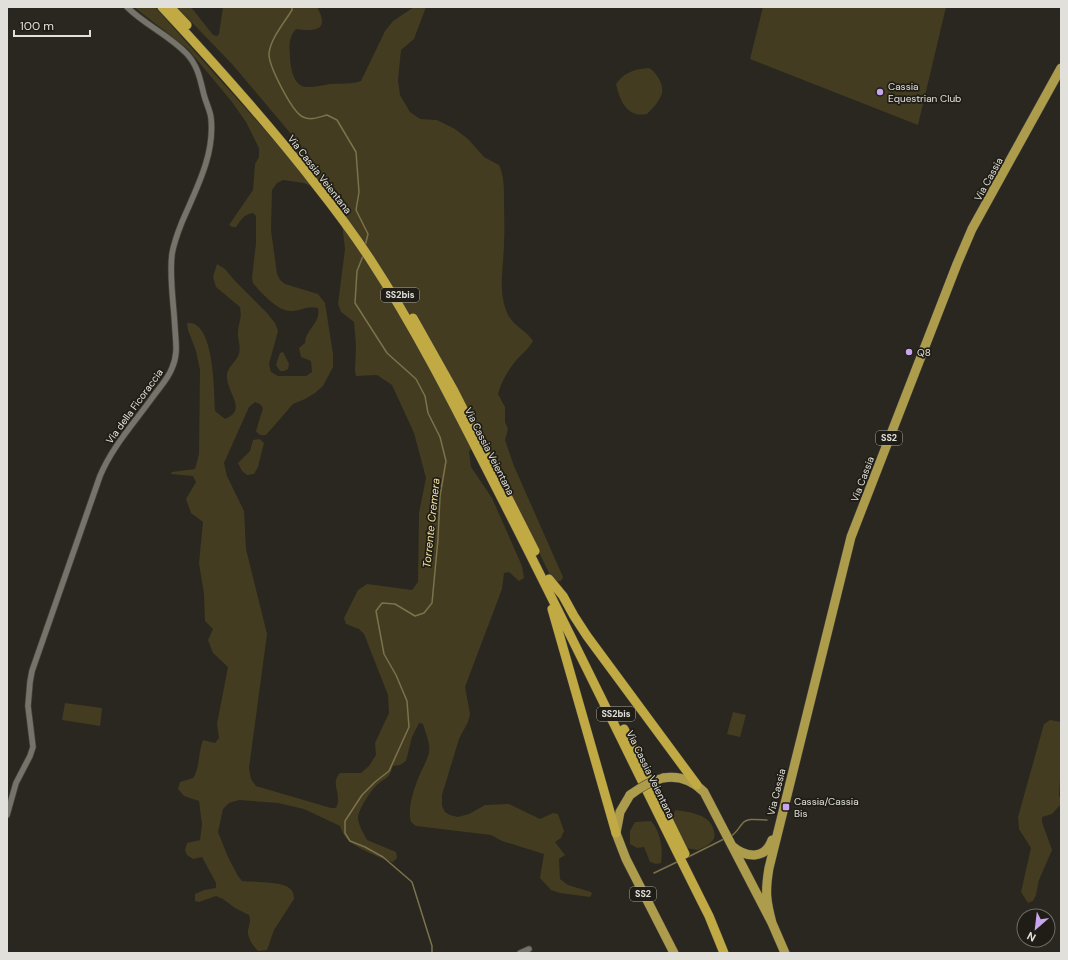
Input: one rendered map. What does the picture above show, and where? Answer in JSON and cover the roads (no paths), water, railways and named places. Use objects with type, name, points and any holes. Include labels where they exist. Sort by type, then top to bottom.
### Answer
[{"type":"highway","name":"Via Cassia Veientana","points":[[162,7],[296,154],[348,216],[378,260],[437,359],[532,558],[680,852],[715,914],[730,953]]},
{"type":"highway","name":"Via Cassia Veientana","points":[[170,7],[255,100],[296,154]]},
{"type":"highway","name":"Via Cassia Veientana","points":[[481,451],[549,579],[653,787],[680,852]]},
{"type":"highway","points":[[532,558],[539,580],[555,616],[616,833]]},
{"type":"highway","points":[[549,579],[563,596],[587,636],[697,785]]},
{"type":"highway","name":"Via Cassia Veientana","points":[[686,862],[724,953]]},
{"type":"main road","name":"Via Cassia","points":[[772,924],[766,902],[769,868],[851,537],[972,229],[1061,68]]},
{"type":"main road","points":[[616,833],[620,812],[630,795],[639,788],[654,780],[671,777],[682,778],[697,785]]},
{"type":"main road","name":"Via Cassia","points":[[697,785],[704,792],[710,802],[772,924],[785,953]]},
{"type":"main road","name":"Via Cassia","points":[[728,840],[743,854],[756,855],[767,849],[778,830]]},
{"type":"main road","name":"SS2","points":[[616,833],[619,844],[674,953]]},
{"type":"street","name":"Via della Ficoraccia","points":[[7,815],[16,783],[33,747],[28,699],[32,672],[98,481],[112,452],[166,379],[174,364],[177,346],[171,271],[172,253],[176,237],[207,162],[211,145],[212,128],[210,113],[200,77],[194,63],[175,43],[127,7]]},
{"type":"street","points":[[520,953],[529,949]]},
{"type":"waterway","name":"Torrente Cremera","points":[[292,7],[292,10],[278,31],[270,47],[269,53],[272,67],[287,98],[298,113],[309,119],[327,115],[337,120],[356,152],[359,192],[356,210],[368,234],[365,246]]},
{"type":"waterway","name":"Torrente Cremera","points":[[363,256],[357,271],[355,303],[387,353],[416,379],[425,396],[428,413],[440,437],[446,461],[440,496],[438,539],[432,603],[424,613],[415,616],[395,604],[382,603],[376,611],[384,654],[396,675],[407,701],[409,727],[389,771],[362,795],[345,821],[345,833],[350,841],[383,857],[412,882],[432,946],[432,953]]},
{"type":"waterway","points":[[731,836],[747,820],[767,820]]},
{"type":"waterway","points":[[688,857],[724,839]]},
{"type":"waterway","points":[[654,873],[677,862]]},
{"type":"place","name":"Cassia Equestrian Club","points":[[880,92]]},
{"type":"place","name":"Q8","points":[[909,352]]},
{"type":"place","name":"Cassia/Cassia Bis","points":[[786,807]]}]
